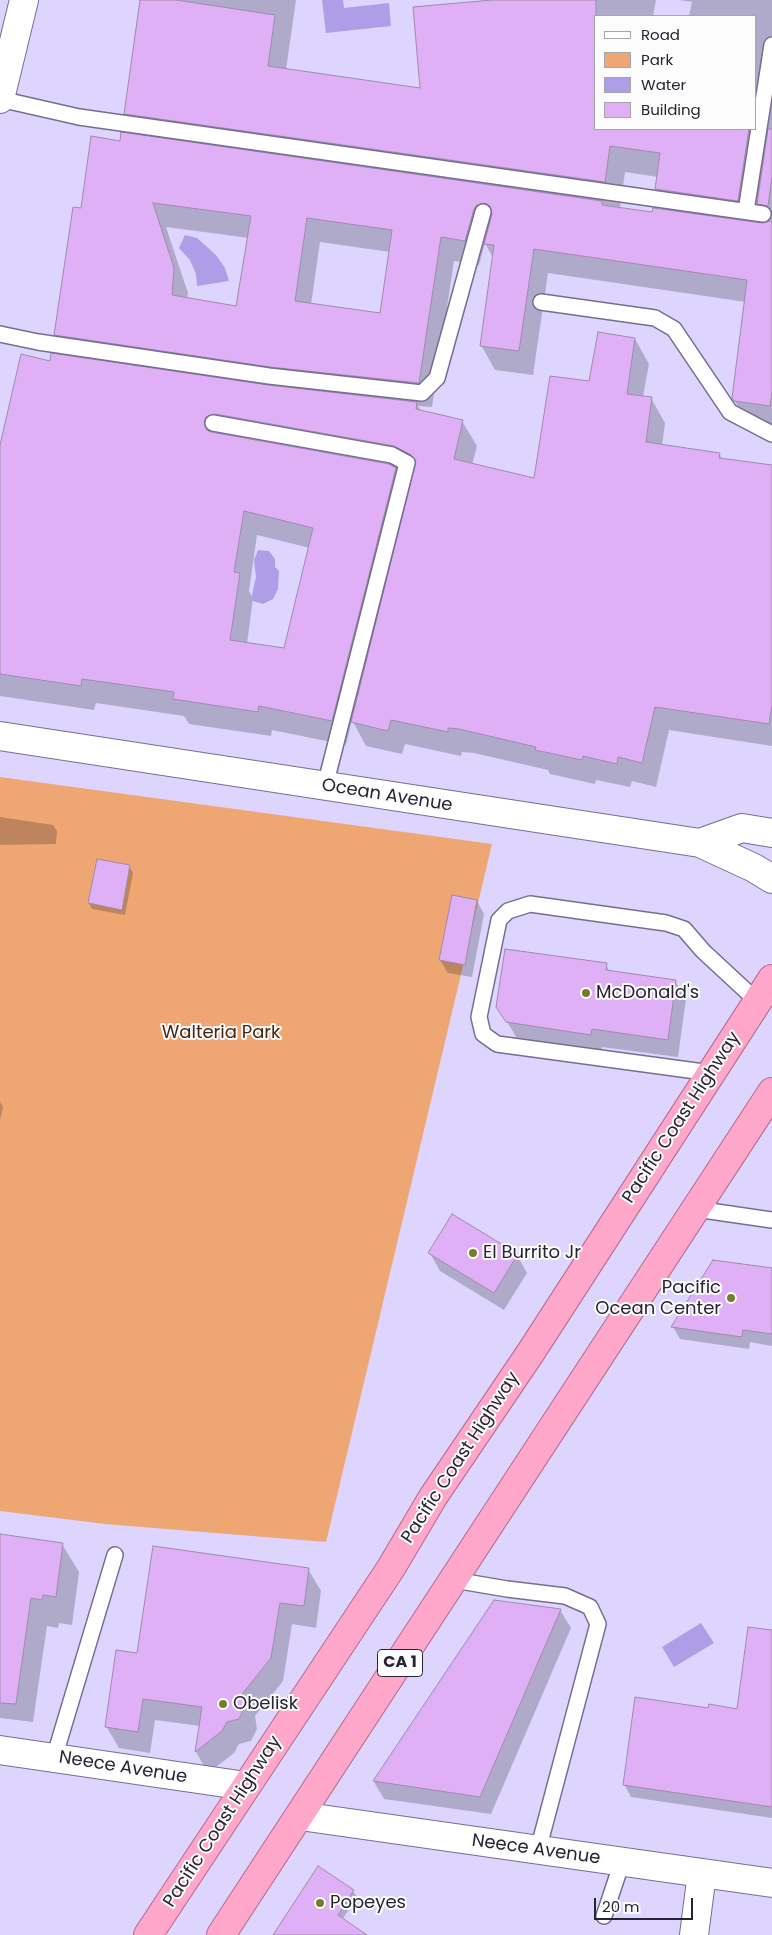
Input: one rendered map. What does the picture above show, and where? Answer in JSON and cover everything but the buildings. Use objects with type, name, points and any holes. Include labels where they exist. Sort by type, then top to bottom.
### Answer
[{"type":"highway","name":"Pacific Coast Highway","points":[[148,1935],[386,1576],[434,1497],[765,991]]},
{"type":"highway","name":"CA 1","points":[[221,1935],[772,1092]]},
{"type":"street","points":[[0,99],[24,0]]},
{"type":"street","name":"Ocean Avenue","points":[[0,736],[700,844],[742,828],[772,833]]},
{"type":"street","points":[[700,844],[754,868],[772,879]]},
{"type":"street","name":"Neece Avenue","points":[[0,1750],[246,1786]]},
{"type":"street","name":"Neece Avenue","points":[[300,1816],[772,1883]]},
{"type":"street","points":[[694,1935],[702,1873]]},
{"type":"lane","points":[[746,211],[772,46]]},
{"type":"lane","points":[[0,99],[79,117],[763,214]]},
{"type":"lane","points":[[0,334],[38,342],[270,376],[422,393],[437,378],[483,212]]},
{"type":"lane","points":[[541,302],[655,318],[674,329],[730,412],[772,434]]},
{"type":"lane","points":[[213,423],[392,455],[407,463],[325,786]]},
{"type":"lane","points":[[712,1073],[497,1044],[483,1034],[479,1017],[498,920],[508,911],[530,904],[666,923],[684,929],[703,951],[765,991]]},
{"type":"lane","points":[[696,1209],[772,1220]]},
{"type":"lane","points":[[54,1758],[115,1555]]},
{"type":"lane","points":[[454,1580],[565,1596],[590,1607],[598,1624],[538,1850]]},
{"type":"lane","points":[[604,1916],[622,1862]]},
{"type":"green space","name":"Walteria Park","points":[[0,777],[492,844],[326,1542],[105,1524],[0,1511]]},
{"type":"water","points":[[322,0],[343,0],[344,8],[389,3],[391,26],[326,33]]},
{"type":"water","points":[[185,235],[197,238],[216,255],[225,268],[229,281],[197,286],[196,274],[190,260],[179,248]]},
{"type":"water","points":[[258,550],[269,551],[275,559],[275,567],[279,571],[278,589],[273,599],[263,604],[253,601],[252,595],[256,577],[254,560]]},
{"type":"water","points":[[701,1623],[714,1643],[674,1667],[662,1647]]},
{"type":"place","name":"McDonald's","points":[[586,993]]},
{"type":"place","name":"El Burrito Jr","points":[[473,1253]]},
{"type":"place","name":"Pacific Ocean Center","points":[[731,1298]]},
{"type":"place","name":"Obelisk","points":[[223,1704]]},
{"type":"place","name":"Popeyes","points":[[320,1903]]}]
